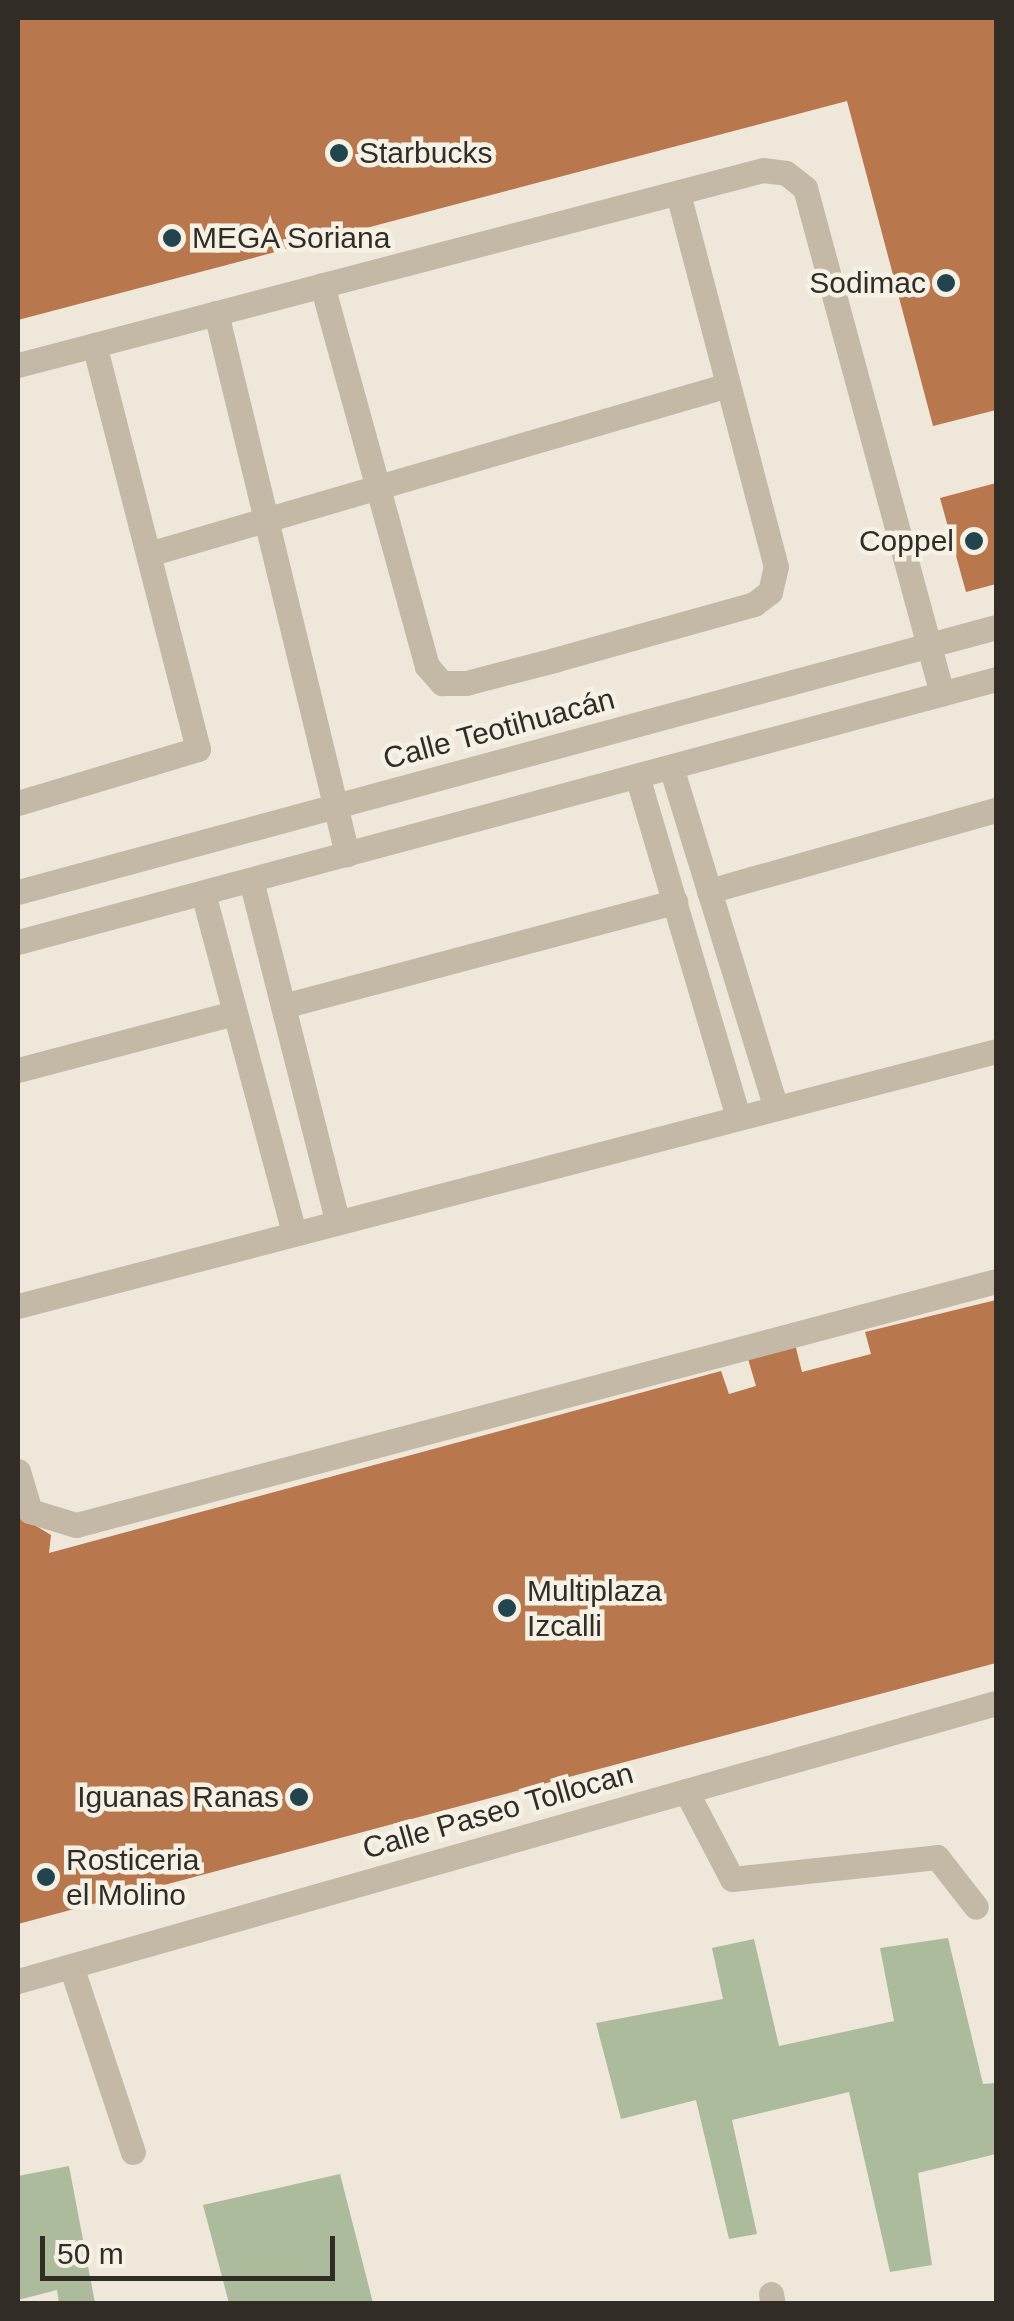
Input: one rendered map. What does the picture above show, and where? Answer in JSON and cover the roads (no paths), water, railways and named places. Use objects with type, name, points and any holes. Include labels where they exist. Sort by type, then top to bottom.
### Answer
[{"type":"street","points":[[18,366],[763,170],[786,172],[805,188],[942,694]]},
{"type":"street","points":[[322,285],[427,666],[442,683],[754,604],[770,592],[776,567],[678,192]]},
{"type":"street","points":[[216,313],[347,854]]},
{"type":"street","points":[[18,803],[198,749],[152,552],[94,345]]},
{"type":"street","points":[[152,552],[377,490],[728,385]]},
{"type":"street","name":"Calle Teotihuacán","points":[[18,892],[996,628]]},
{"type":"street","points":[[18,942],[996,679]]},
{"type":"street","points":[[670,767],[776,1108]]},
{"type":"street","points":[[637,776],[738,1117]]},
{"type":"street","points":[[708,891],[996,810]]},
{"type":"street","points":[[251,880],[337,1221]]},
{"type":"street","points":[[203,893],[294,1233]]},
{"type":"street","points":[[283,1006],[675,902]]},
{"type":"street","points":[[18,1070],[233,1013]]},
{"type":"street","points":[[18,1306],[996,1051]]},
{"type":"street","points":[[18,1471],[30,1510],[76,1525],[996,1282]]},
{"type":"street","name":"Calle Paseo Tollocan","points":[[18,1981],[996,1703]]},
{"type":"street","points":[[686,1791],[732,1879],[936,1857],[976,1907]]},
{"type":"street","points":[[71,1966],[133,2152]]},
{"type":"place","name":"Starbucks","points":[[339,153]]},
{"type":"place","name":"MEGA Soriana","points":[[172,238]]},
{"type":"place","name":"Sodimac","points":[[946,283]]},
{"type":"place","name":"Coppel","points":[[974,541]]},
{"type":"place","name":"Multiplaza Izcalli","points":[[507,1608]]},
{"type":"place","name":"Iguanas Ranas","points":[[299,1797]]},
{"type":"place","name":"Rosticeria el Molino","points":[[46,1877]]}]
